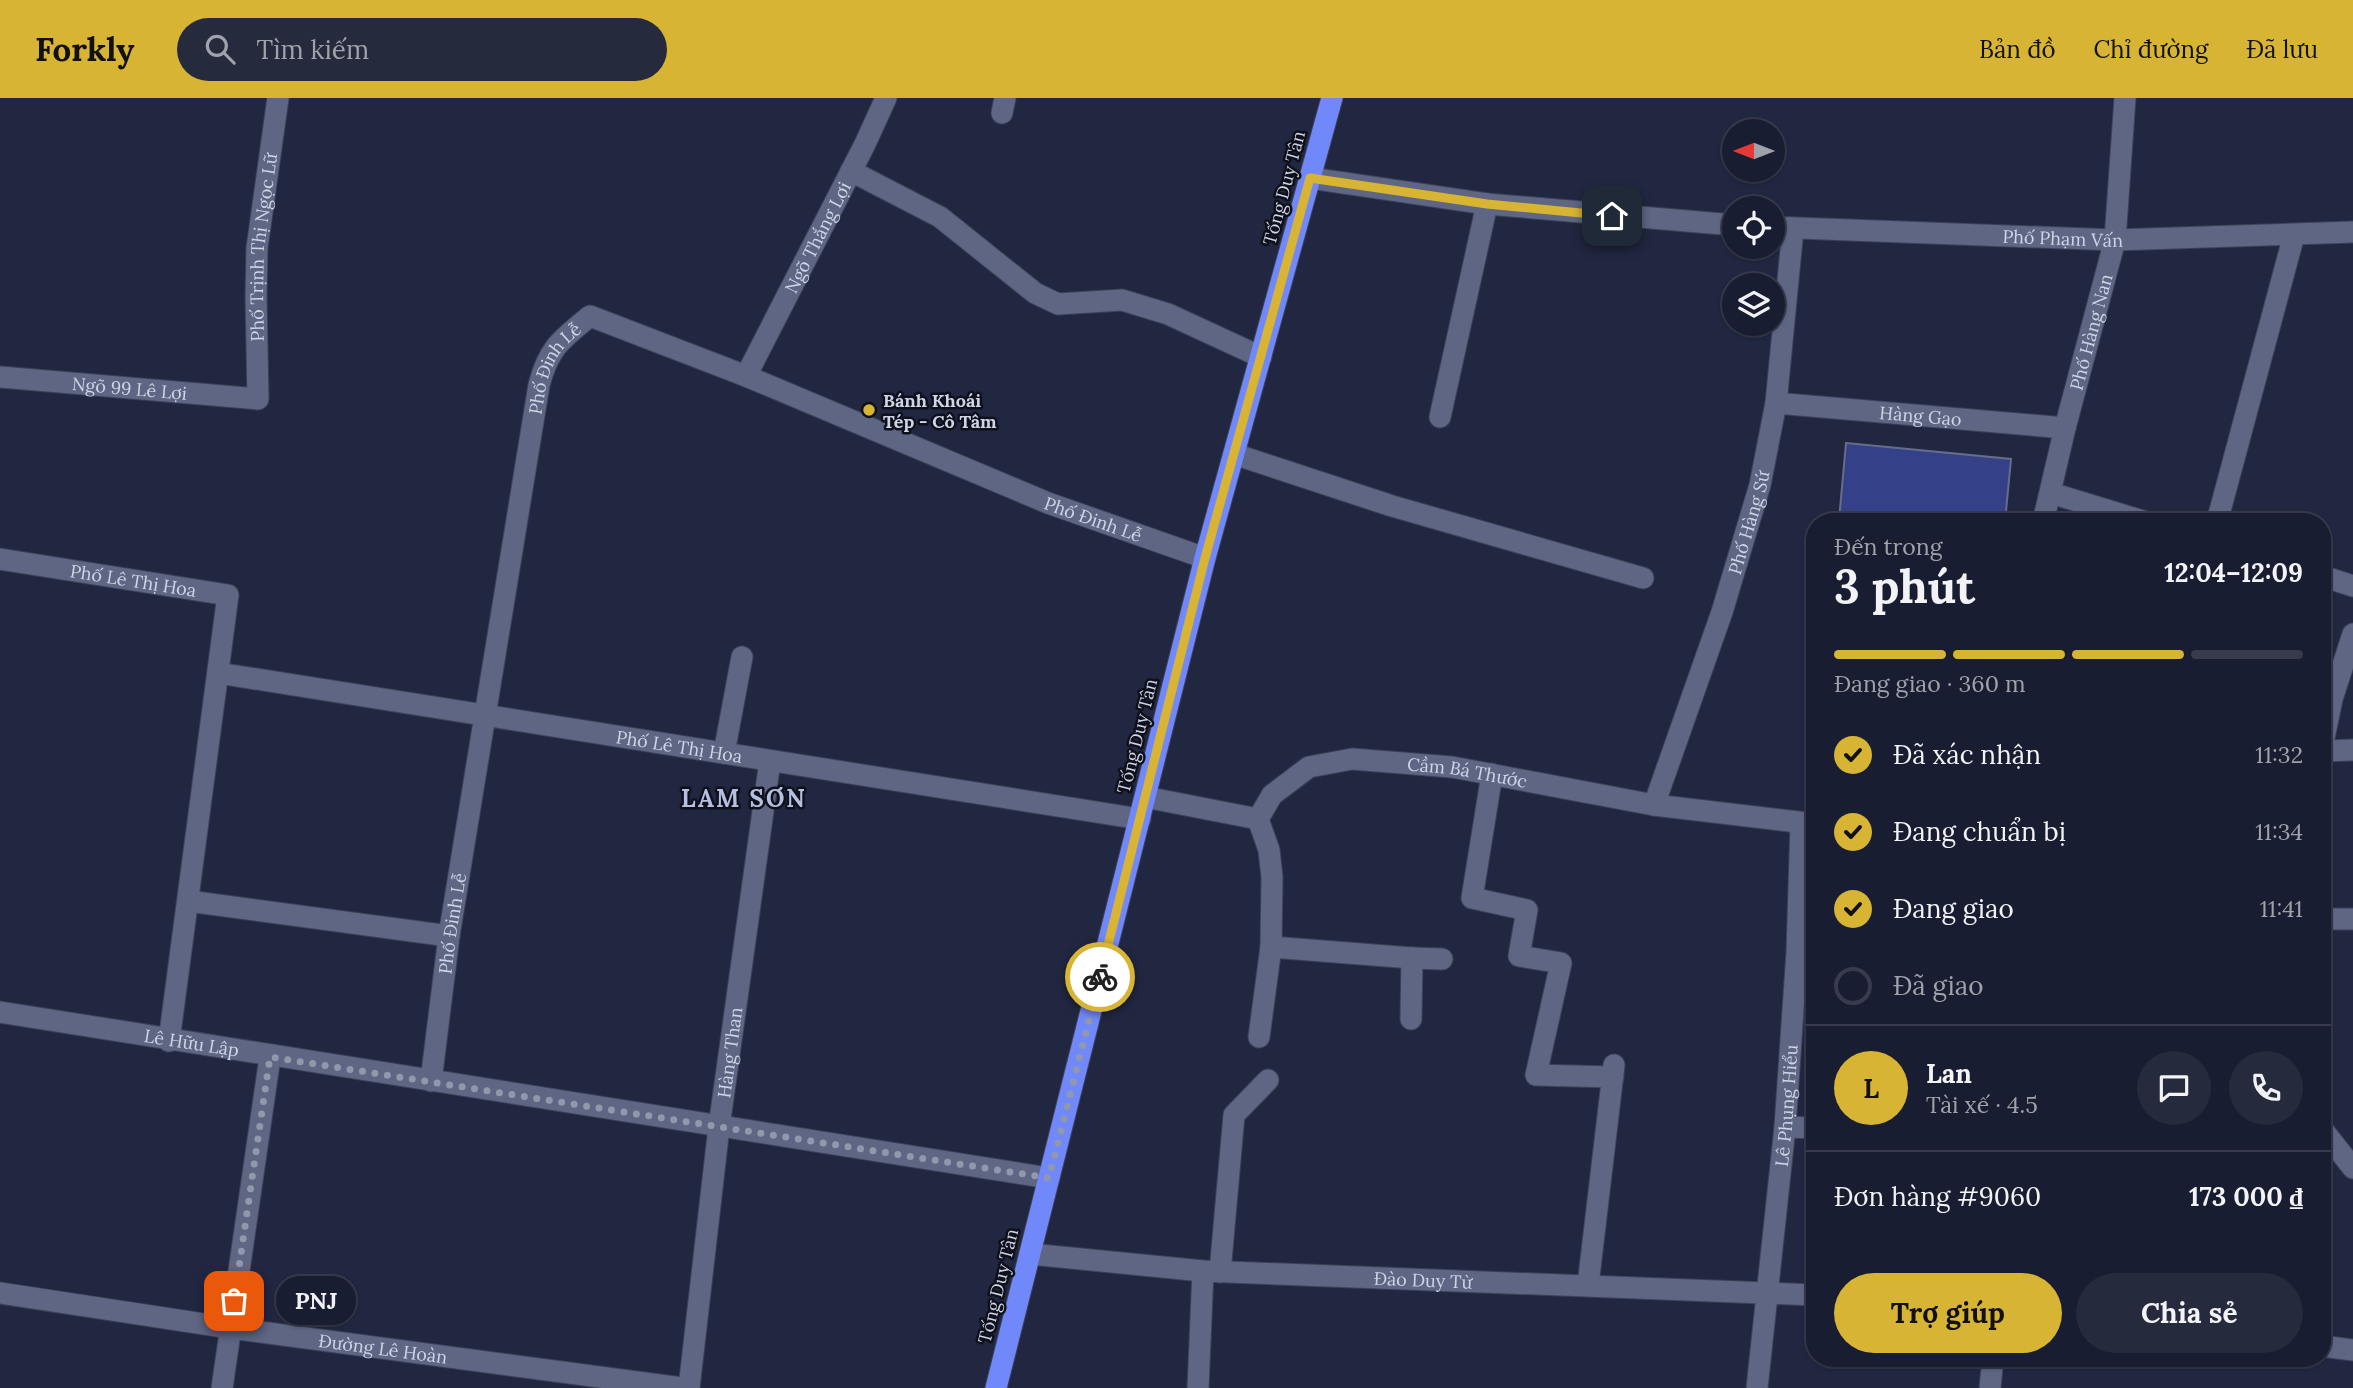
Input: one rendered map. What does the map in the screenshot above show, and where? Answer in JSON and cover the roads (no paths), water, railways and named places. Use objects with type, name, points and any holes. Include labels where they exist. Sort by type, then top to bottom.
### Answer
[{"type":"highway","name":"Tống Duy Tân","points":[[996,1388],[1205,558],[1332,98]]},
{"type":"street","name":"Phố Trịnh Thị Ngọc Lữ","points":[[258,399],[257,248],[278,98]]},
{"type":"street","name":"Ngõ Thắng Lợi","points":[[746,376],[886,98]]},
{"type":"street","name":"Phố Hàng Nan","points":[[2045,513],[2115,240],[2125,98]]},
{"type":"street","points":[[851,171],[940,216],[1035,293],[1058,304],[1122,300],[1168,314],[1261,357]]},
{"type":"street","points":[[1310,178],[1487,204],[1722,224]]},
{"type":"street","points":[[1440,417],[1487,204]]},
{"type":"street","name":"Phố Phạm Vấn","points":[[1785,228],[2115,240],[2353,232]]},
{"type":"street","points":[[2219,513],[2294,235]]},
{"type":"street","name":"Phố Hàng Sứ","points":[[1654,805],[1726,599],[1760,485],[1776,402],[1782,259]]},
{"type":"street","name":"Phố Đinh Lễ","points":[[431,1082],[449,936],[540,385],[546,361],[560,341],[590,316],[746,376],[1048,503],[1205,558]]},
{"type":"street","name":"Ngõ 99 Lê Lợi","points":[[0,377],[258,399]]},
{"type":"street","name":"Hàng Gạo","points":[[1776,402],[2065,428]]},
{"type":"street","points":[[1234,454],[1392,506],[1643,578]]},
{"type":"street","points":[[2050,493],[2116,513]]},
{"type":"street","name":"Phố Lê Thị Hoa","points":[[0,559],[228,595],[169,1041]]},
{"type":"street","points":[[2331,579],[2353,586]]},
{"type":"street","points":[[2331,704],[2353,634]]},
{"type":"street","points":[[723,753],[742,657]]},
{"type":"street","name":"Phố Lê Thị Hoa","points":[[218,673],[1140,819]]},
{"type":"street","points":[[2331,750],[2353,750]]},
{"type":"street","name":"Cầm Bá Thước","points":[[1258,820],[1272,795],[1309,767],[1352,759],[1452,767],[1654,805],[1806,823]]},
{"type":"street","name":"Hàng Than","points":[[689,1388],[719,1127],[769,761]]},
{"type":"street","points":[[1492,774],[1472,898],[1527,909],[1519,956],[1561,963],[1536,1075],[1614,1070],[1588,1285]]},
{"type":"street","points":[[1145,797],[1258,820],[1269,850],[1271,947],[1259,1037]]},
{"type":"street","points":[[188,901],[449,936]]},
{"type":"street","points":[[2331,919],[2353,919]]},
{"type":"street","points":[[1271,947],[1442,959]]},
{"type":"street","name":"Lê Phụng Hiểu","points":[[1757,1388],[1806,953]]},
{"type":"street","points":[[1411,1019],[1412,958]]},
{"type":"street","name":"Lê Hữu Lập","points":[[0,1012],[270,1057],[1049,1178]]},
{"type":"street","points":[[222,1388],[270,1057]]},
{"type":"street","points":[[1198,1388],[1211,1272],[1234,1115],[1268,1080]]},
{"type":"street","points":[[1786,1127],[1806,1128]]},
{"type":"street","points":[[2331,1140],[2353,1168]]},
{"type":"street","name":"Đào Duy Từ","points":[[1030,1254],[1211,1272],[1806,1294]]},
{"type":"street","name":"Đường Lê Hoàn","points":[[0,1293],[230,1328],[682,1388]]},
{"type":"street","points":[[2331,1347],[2353,1350]]},
{"type":"street","points":[[1990,1388],[1992,1367]]},
{"type":"place","name":"Bánh Khoái Tép - Cô Tâm","points":[[869,410]]},
{"type":"place","name":"PNJ","points":[[234,1301]]},
{"type":"district","name":"LAM SƠN","points":[[744,798]]}]
